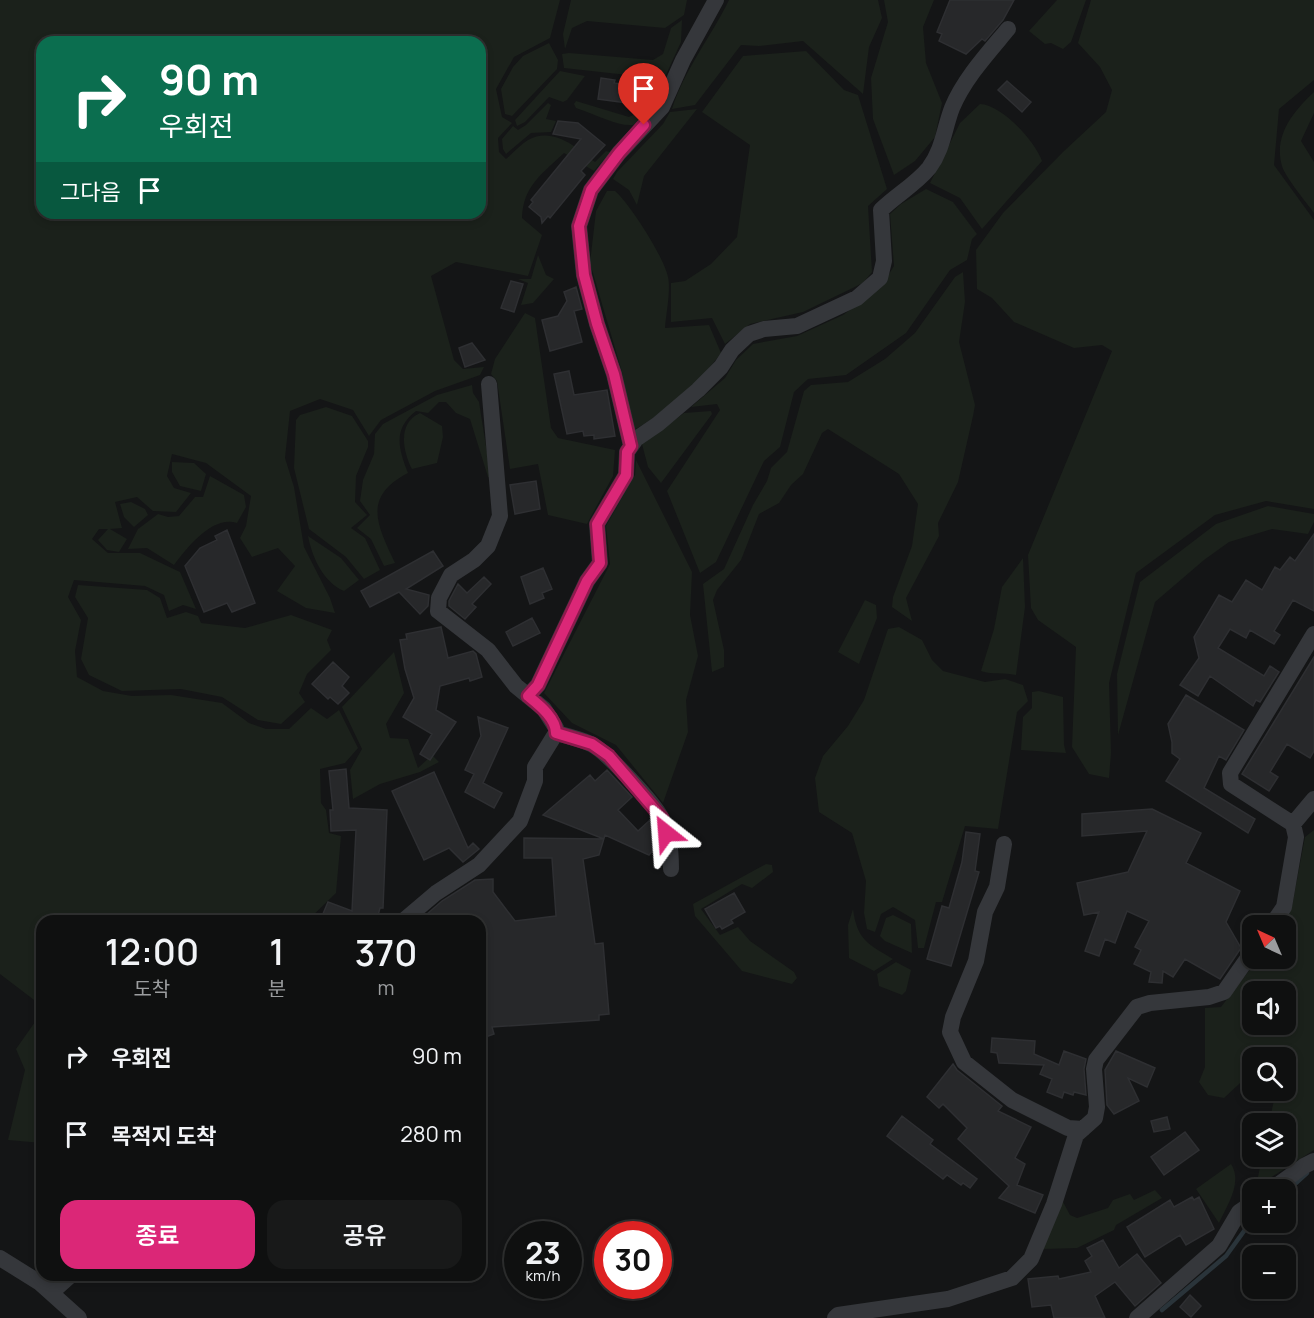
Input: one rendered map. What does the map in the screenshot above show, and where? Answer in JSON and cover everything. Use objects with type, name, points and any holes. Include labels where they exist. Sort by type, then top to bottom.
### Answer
[{"type":"street","points":[[631,446],[614,374],[584,275],[579,226],[591,190],[619,153],[662,107],[683,60],[716,0]]},
{"type":"street","points":[[528,696],[538,685],[587,581],[600,563],[597,524],[626,475],[627,452],[636,439],[658,424],[698,390],[749,334],[764,329],[797,326],[857,298],[880,278],[884,261],[881,210],[892,198],[911,186],[929,167],[943,142],[952,108],[968,78],[1008,29]]},
{"type":"street","points":[[410,915],[436,893],[479,865],[520,821],[535,781],[535,767],[556,733],[556,728],[544,709],[516,686],[488,650],[438,610],[439,598],[451,575],[474,560],[488,546],[500,516],[489,384]]},
{"type":"street","points":[[1279,915],[1284,908],[1296,837],[1293,824],[1231,784],[1230,773],[1314,634]]},
{"type":"street","points":[[556,733],[592,744],[609,756],[648,801],[662,818],[671,848],[671,869]]},
{"type":"street","points":[[1293,824],[1314,798]]},
{"type":"street","points":[[1004,844],[997,887],[985,912],[976,961],[953,1017],[950,1032],[964,1062],[1012,1100],[1068,1128],[1083,1129]]},
{"type":"street","points":[[835,1318],[838,1315],[948,1299],[1012,1278],[1031,1259],[1053,1204],[1076,1135],[1095,1118],[1097,1107],[1094,1069],[1096,1060],[1137,1008],[1150,1003],[1209,997],[1224,992],[1242,966]]},
{"type":"street","points":[[1286,1179],[1314,1161]]},
{"type":"street","points":[[1137,1318],[1220,1246],[1242,1210]]},
{"type":"street","points":[[0,1257],[36,1280]]},
{"type":"street","points":[[37,1281],[79,1318]]},
{"type":"street","points":[[52,1292],[64,1281]]},
{"type":"shaded area","points":[[0,0],[560,0],[550,38],[514,57],[496,89],[502,117],[512,123],[498,138],[499,152],[506,159],[528,140],[546,135],[564,140],[595,162],[606,151],[610,152],[594,171],[564,153],[535,181],[526,197],[522,218],[542,235],[528,276],[456,262],[431,276],[454,360],[463,369],[484,367],[480,375],[435,391],[381,420],[369,436],[353,410],[320,399],[290,411],[285,458],[294,487],[304,547],[330,598],[335,613],[306,608],[277,591],[295,566],[278,548],[252,557],[240,538],[246,526],[251,496],[206,463],[172,454],[167,476],[174,488],[191,493],[176,512],[153,511],[137,497],[115,502],[122,528],[110,529],[127,539],[119,552],[107,550],[98,540],[108,529],[99,529],[92,539],[108,553],[140,553],[180,572],[196,609],[183,605],[169,611],[164,595],[145,586],[74,580],[68,597],[81,620],[75,651],[77,677],[103,691],[132,696],[171,695],[222,703],[249,723],[266,729],[289,729],[311,708],[327,719],[339,710],[358,748],[345,763],[320,769],[321,803],[326,810],[329,833],[341,836],[336,893],[313,915],[36,915],[36,1001],[0,974]]},
{"type":"shaded area","points":[[571,0],[687,0],[684,15],[665,28],[587,21],[572,28],[565,49],[563,34]]},
{"type":"shaded area","points":[[729,0],[878,0],[882,18],[869,47],[863,94],[803,41],[759,46],[741,45],[695,105],[672,109],[683,81]]},
{"type":"shaded area","points":[[884,0],[934,0],[923,27],[926,63],[942,103],[935,137],[915,161],[894,175],[873,119],[871,78],[888,22]]},
{"type":"shaded area","points":[[1057,0],[1086,0],[1071,42],[1063,49],[1051,43],[1045,44],[1029,31]]},
{"type":"shaded area","points":[[1091,0],[1314,0],[1314,80],[1279,109],[1274,165],[1314,220],[1314,509],[1266,501],[1215,515],[1136,573],[1109,683],[1111,753],[1109,778],[1089,774],[1072,747],[1076,647],[1038,620],[1031,608],[1028,555],[1112,351],[1102,345],[1074,348],[1014,322],[992,298],[977,289],[976,250],[1003,213],[1106,112],[1112,90],[1100,67],[1078,43]]},
{"type":"shaded area","points":[[682,20],[681,42],[664,79],[564,68],[562,54],[569,53],[653,60],[663,54],[671,28]]},
{"type":"shaded area","points":[[549,43],[558,60],[557,69],[512,116],[505,114],[501,89],[513,67],[523,56]]},
{"type":"shaded area","points":[[806,51],[844,90],[858,95],[887,189],[868,206],[872,272],[863,283],[803,312],[750,324],[725,344],[712,318],[671,322],[671,283],[685,281],[711,264],[737,237],[750,145],[702,112],[743,56]]},
{"type":"shaded area","points":[[560,71],[585,76],[567,100],[563,102],[549,97],[525,122],[517,126],[515,120]]},
{"type":"shaded area","points":[[657,81],[665,82],[657,102],[649,115],[641,122],[631,125],[607,120],[576,108],[574,104],[576,101],[629,117],[643,107]]},
{"type":"shaded area","points":[[1314,92],[1314,113],[1301,141],[1314,162],[1314,213],[1287,177],[1282,166],[1280,144],[1287,125],[1299,107]]},
{"type":"shaded area","points":[[548,103],[551,105],[546,119],[556,121],[551,132],[531,133],[506,154],[502,139],[513,126],[518,130],[526,125]]},
{"type":"shaded area","points":[[980,104],[998,111],[1017,125],[1042,161],[982,229],[960,198],[930,183],[960,123]]},
{"type":"shaded area","points":[[697,109],[644,176],[637,205],[629,190],[613,179],[617,172],[663,124],[670,112]]},
{"type":"shaded area","points":[[926,189],[953,202],[977,234],[972,239],[967,260],[950,270],[906,333],[846,375],[808,379],[794,392],[780,447],[764,461],[716,562],[700,573],[667,491],[720,410],[717,404],[691,407],[725,378],[736,360],[753,344],[797,336],[843,315],[881,287],[894,266],[890,214],[901,204]]},
{"type":"shaded area","points":[[607,191],[615,191],[629,207],[646,231],[665,268],[669,288],[665,328],[709,325],[721,353],[703,375],[680,397],[632,431],[622,372],[590,263],[596,211]]},
{"type":"shaded area","points":[[538,255],[546,275],[554,279],[533,303],[521,305],[528,283],[518,279],[531,279]]},
{"type":"shaded area","points":[[963,272],[965,302],[959,342],[975,405],[958,482],[938,523],[939,536],[906,598],[912,621],[892,607],[893,597],[912,546],[918,504],[899,474],[828,429],[822,433],[803,474],[791,485],[779,503],[759,514],[741,560],[717,590],[713,600],[724,650],[724,667],[712,672],[703,584],[724,569],[753,505],[767,481],[771,468],[787,452],[804,391],[811,385],[848,382],[885,359],[915,333],[955,277]]},
{"type":"shaded area","points":[[525,313],[535,318],[551,428],[558,438],[615,450],[613,476],[587,524],[548,515],[538,464],[510,469],[497,381],[491,374],[495,359]]},
{"type":"shaded area","points":[[472,385],[473,393],[479,402],[491,478],[488,477],[470,419],[456,413],[446,402],[439,402],[428,413],[416,411],[404,425],[400,439],[400,447],[408,473],[393,482],[379,502],[379,524],[395,563],[384,566],[371,539],[357,528],[370,515],[360,501],[363,480],[374,454],[375,434],[383,424],[437,395]]},
{"type":"shaded area","points":[[326,407],[352,416],[368,441],[368,447],[356,476],[355,502],[367,515],[351,528],[365,538],[380,570],[364,579],[346,557],[309,529],[294,468],[296,420],[300,415]]},
{"type":"shaded area","points":[[711,411],[712,414],[661,483],[648,467],[642,444],[684,413]]},
{"type":"shaded area","points":[[420,413],[442,426],[443,437],[437,463],[412,469],[406,454],[405,431],[413,418]]},
{"type":"shaded area","points":[[636,460],[692,572],[690,615],[698,656],[686,700],[688,732],[663,803],[616,745],[572,723],[544,693],[610,564],[606,526],[635,475]]},
{"type":"shaded area","points":[[172,462],[194,463],[206,474],[201,491],[180,486],[172,472]]},
{"type":"shaded area","points":[[210,476],[244,495],[246,507],[237,523],[228,522],[210,528],[193,542],[174,565],[147,548],[128,549],[138,529],[158,514],[168,517],[179,516],[195,497],[203,497]]},
{"type":"shaded area","points":[[131,502],[145,509],[148,515],[134,527],[124,517],[120,504]]},
{"type":"shaded area","points":[[1268,506],[1314,514],[1314,522],[1308,534],[1272,529],[1229,542],[1155,602],[1118,735],[1117,674],[1140,582],[1216,524]]},
{"type":"shaded area","points":[[308,536],[341,558],[359,580],[344,591],[330,582],[312,552]]},
{"type":"shaded area","points":[[1023,558],[1025,607],[1016,675],[981,671],[994,629],[1002,587]]},
{"type":"shaded area","points":[[78,585],[147,590],[160,598],[167,618],[186,612],[198,616],[201,623],[245,628],[291,615],[332,630],[327,640],[331,650],[307,674],[299,693],[305,702],[281,724],[258,720],[222,697],[181,689],[122,691],[89,675],[81,659],[88,618],[75,597]]},
{"type":"shaded area","points":[[865,600],[876,605],[877,618],[859,664],[838,652]]},
{"type":"shaded area","points":[[899,627],[922,640],[932,660],[943,671],[985,682],[1005,679],[1023,685],[1028,701],[1017,712],[998,829],[965,826],[942,902],[936,902],[924,948],[918,948],[915,920],[893,907],[881,914],[875,932],[867,929],[864,913],[866,881],[852,833],[819,812],[815,778],[823,756],[848,726],[864,700],[888,629]]},
{"type":"shaded area","points":[[394,652],[404,693],[386,724],[390,738],[408,739],[418,768],[432,755],[439,762],[420,772],[380,784],[353,799],[350,770],[362,749],[342,707]]},
{"type":"shaded area","points":[[1039,691],[1063,697],[1066,753],[1021,750],[1023,717],[1032,708],[1032,692]]},
{"type":"shaded area","points":[[1314,830],[1314,1150],[1296,1161],[1296,1113],[1271,1113],[1274,1101],[1296,1101],[1296,1047],[1242,1047],[1242,1081],[1224,1098],[1208,1095],[1199,1082],[1205,1067],[1205,1008],[1221,1007],[1250,969],[1296,969],[1296,915],[1286,915],[1292,906],[1305,837]]},
{"type":"shaded area","points":[[766,864],[772,865],[773,872],[752,888],[742,884],[701,909],[720,935],[738,927],[750,941],[794,972],[797,978],[792,984],[742,971],[695,916],[693,904]]},
{"type":"shaded area","points":[[853,909],[857,928],[865,940],[893,959],[874,971],[849,958],[848,925]]},
{"type":"shaded area","points":[[893,915],[911,924],[912,953],[885,941],[880,936],[886,918]]},
{"type":"shaded area","points":[[896,962],[911,970],[906,991],[902,995],[879,986],[877,974]]},
{"type":"shaded area","points":[[36,1021],[36,1142],[8,1140],[25,1070],[16,1049]]},
{"type":"shaded area","points":[[1231,1164],[1235,1186],[1219,1223],[1196,1189]]},
{"type":"shaded area","points":[[1260,1167],[1287,1167],[1269,1179],[1258,1179]]},
{"type":"shaded area","points":[[1155,1190],[1162,1198],[1116,1225],[1114,1230],[1077,1248],[1043,1249],[1062,1200],[1070,1215],[1077,1218],[1108,1208],[1113,1200],[1130,1194],[1134,1200]]},
{"type":"building","points":[[950,0],[1014,0],[1003,20],[985,41],[982,39],[966,54],[939,41],[942,34],[937,32]]},
{"type":"building","points":[[601,78],[615,80],[614,83],[635,86],[649,94],[642,105],[598,99]]},
{"type":"building","points":[[1007,81],[1031,102],[1022,112],[998,90]]},
{"type":"building","points":[[558,121],[578,123],[605,145],[581,171],[585,175],[550,218],[548,216],[542,223],[541,217],[529,207],[533,202],[531,200],[581,139],[553,134]]},
{"type":"building","points":[[511,281],[523,284],[514,312],[501,308]]},
{"type":"building","points":[[576,287],[582,309],[574,311],[582,342],[550,351],[542,320],[558,316],[567,301],[564,292]]},
{"type":"building","points":[[472,343],[485,360],[465,367],[459,348]]},
{"type":"building","points":[[569,371],[574,395],[607,390],[615,436],[594,439],[594,435],[584,436],[583,431],[567,434],[554,374]]},
{"type":"building","points":[[536,481],[540,509],[515,514],[510,485]]},
{"type":"building","points":[[227,530],[255,603],[232,612],[227,603],[204,612],[185,566],[200,548],[217,540],[215,536]]},
{"type":"building","points":[[1314,534],[1314,611],[1293,600],[1274,631],[1280,635],[1274,644],[1250,630],[1246,638],[1230,629],[1218,648],[1264,676],[1270,666],[1279,672],[1260,702],[1256,700],[1253,706],[1210,676],[1198,696],[1180,685],[1199,658],[1194,637],[1219,595],[1232,602],[1246,580],[1262,590],[1275,567],[1280,570],[1290,557],[1295,561]]},
{"type":"building","points":[[433,551],[443,566],[406,589],[429,595],[428,606],[420,614],[399,592],[370,607],[361,591]]},
{"type":"building","points":[[543,568],[552,589],[542,593],[544,598],[530,604],[521,577]]},
{"type":"building","points":[[484,577],[491,584],[472,604],[476,607],[465,619],[449,606],[449,601],[458,584],[467,593]]},
{"type":"building","points":[[532,618],[540,633],[513,646],[506,632]]},
{"type":"building","points":[[441,627],[448,658],[473,651],[476,654],[482,677],[440,686],[436,710],[456,722],[430,760],[420,754],[432,734],[403,717],[414,698],[405,669],[400,640],[407,639],[406,634]]},
{"type":"building","points":[[1314,657],[1314,751],[1310,758],[1287,744],[1270,772],[1278,777],[1269,791],[1242,774]]},
{"type":"building","points":[[333,662],[349,677],[342,686],[349,693],[338,704],[330,697],[328,699],[312,684]]},
{"type":"building","points":[[1186,695],[1244,730],[1226,760],[1219,756],[1204,788],[1255,819],[1248,833],[1166,781],[1180,759],[1172,753],[1168,724]]},
{"type":"building","points":[[478,717],[508,728],[483,783],[502,793],[494,808],[465,792],[474,774],[465,770],[481,736]]},
{"type":"building","points":[[346,769],[349,808],[387,810],[383,908],[380,908],[378,915],[323,915],[328,902],[352,911],[356,830],[331,831],[330,810],[333,810],[329,771]]},
{"type":"building","points":[[607,770],[632,797],[618,810],[638,831],[650,820],[658,844],[649,855],[605,835],[604,839],[543,815],[590,775],[595,781]]},
{"type":"building","points":[[434,772],[468,848],[473,843],[479,849],[463,862],[449,848],[424,860],[392,791]]},
{"type":"building","points":[[1152,809],[1201,833],[1186,863],[1240,891],[1226,922],[1241,948],[1220,979],[1185,959],[1173,977],[1163,971],[1162,983],[1149,982],[1151,972],[1134,964],[1141,950],[1135,947],[1149,921],[1127,911],[1115,943],[1105,939],[1099,956],[1085,951],[1099,912],[1084,915],[1077,883],[1128,872],[1147,831],[1082,836],[1082,814]]},
{"type":"building","points":[[966,832],[980,834],[975,871],[979,872],[951,966],[927,959],[942,906],[949,908],[962,862]]},
{"type":"building","points":[[524,838],[604,839],[599,855],[583,859],[595,944],[603,943],[609,1014],[599,1015],[599,1020],[492,1027],[494,1034],[486,1037],[486,915],[426,915],[442,901],[475,880],[493,879],[493,892],[515,921],[556,916],[552,858],[524,858]]},
{"type":"building","points":[[734,893],[745,912],[731,920],[733,923],[722,929],[720,926],[716,928],[705,909]]},
{"type":"building","points":[[992,1038],[1035,1041],[1034,1054],[1059,1065],[1064,1051],[1086,1059],[1084,1069],[1086,1095],[1064,1092],[1062,1098],[1047,1092],[1052,1079],[1040,1074],[1044,1065],[999,1063],[997,1053],[991,1052]]},
{"type":"building","points":[[1116,1051],[1155,1068],[1147,1087],[1128,1078],[1139,1101],[1114,1114],[1107,1105],[1105,1070]]},
{"type":"building","points":[[953,1064],[957,1070],[1002,1106],[998,1111],[1031,1127],[1015,1158],[1025,1164],[1017,1185],[1043,1195],[1035,1213],[999,1198],[1009,1186],[958,1139],[967,1128],[943,1104],[939,1108],[927,1097]]},
{"type":"building","points":[[902,1116],[933,1140],[930,1144],[977,1179],[970,1188],[963,1183],[961,1185],[947,1175],[943,1179],[887,1136]]},
{"type":"building","points":[[1167,1117],[1170,1129],[1154,1132],[1151,1121]]},
{"type":"building","points":[[1185,1132],[1199,1150],[1164,1175],[1151,1157]]},
{"type":"building","points":[[1192,1197],[1194,1200],[1199,1197],[1214,1229],[1186,1245],[1180,1235],[1145,1257],[1127,1227],[1170,1200],[1174,1207]]},
{"type":"building","points":[[1103,1240],[1119,1268],[1137,1254],[1161,1283],[1135,1306],[1115,1282],[1095,1296],[1105,1318],[1054,1318],[1051,1305],[1032,1307],[1028,1279],[1058,1276],[1059,1279],[1091,1272],[1085,1261],[1092,1256],[1087,1248]]},
{"type":"building","points":[[1190,1295],[1201,1306],[1191,1317],[1180,1307]]},
{"type":"waterway","points":[[1296,1183],[1307,1173]]},
{"type":"waterway","points":[[1162,1310],[1226,1256],[1243,1233]]},
{"type":"route","points":[[644,125],[591,190],[579,226],[584,275],[614,374],[622,417],[631,446],[627,452],[626,475],[597,524],[600,563],[587,581],[538,685],[528,696],[544,709],[556,728],[556,733],[592,744],[609,756],[662,818],[666,833]]}]
